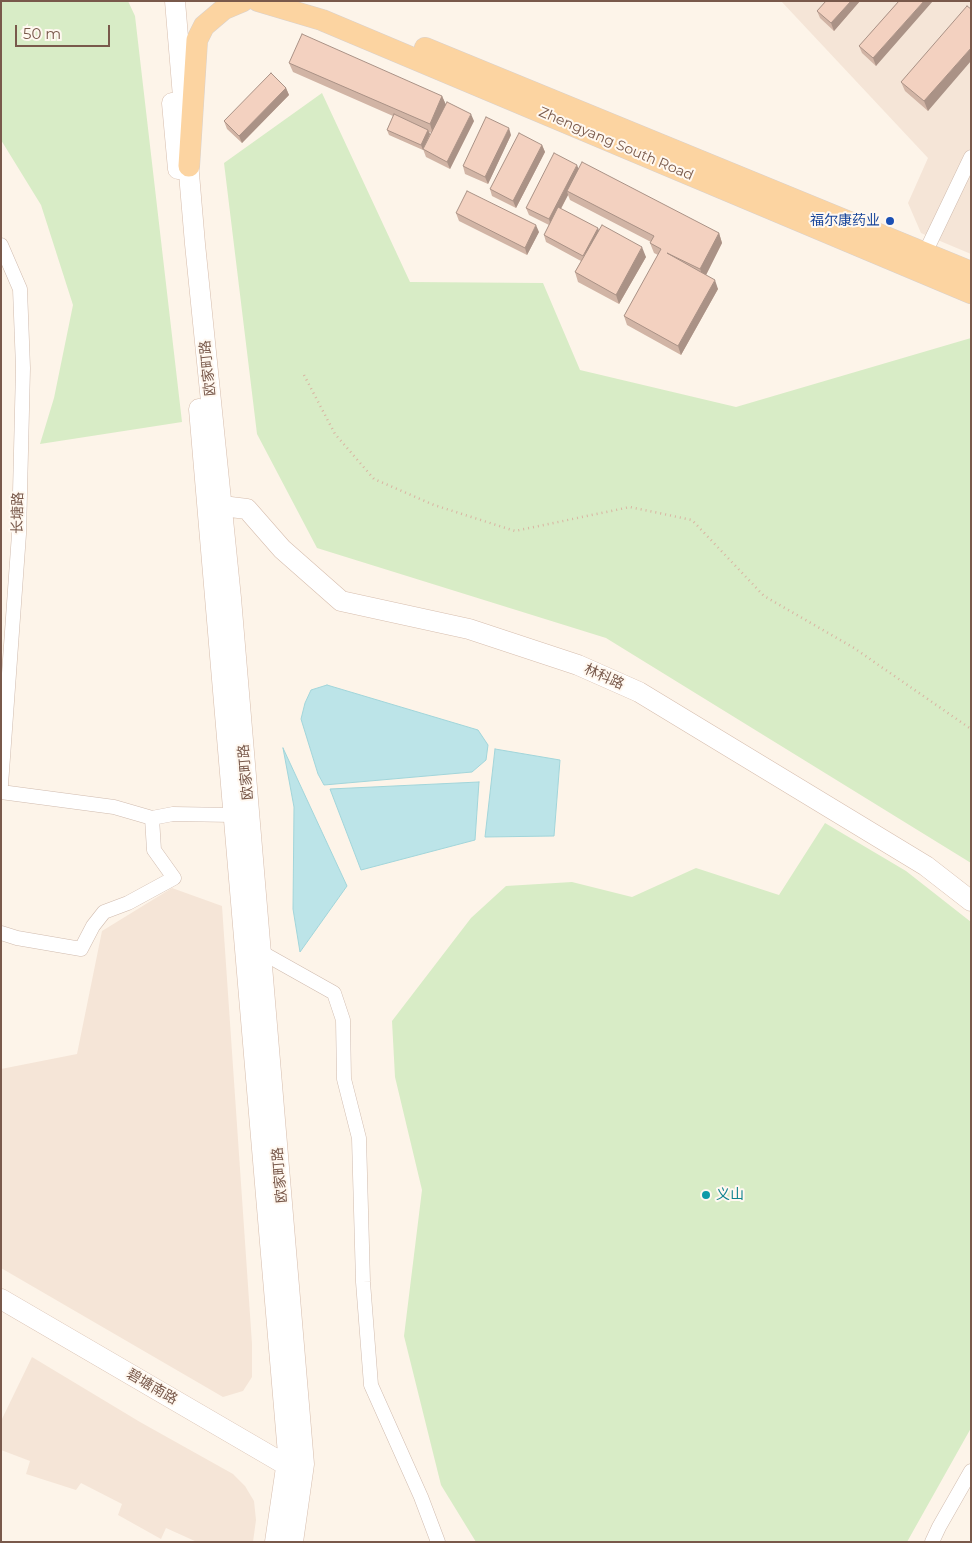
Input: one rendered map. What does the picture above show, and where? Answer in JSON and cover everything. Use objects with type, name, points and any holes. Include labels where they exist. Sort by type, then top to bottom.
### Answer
[{"type":"main road","name":"欧家町路","points":[[164,1],[287,1444],[294,1475],[275,1542]]},
{"type":"main road","name":"欧家町路","points":[[175,1],[195,244],[222,506],[261,952],[294,1475],[293,1542]]},
{"type":"main road","points":[[189,166],[197,40],[204,26],[224,9],[243,1]]},
{"type":"main road","name":"Zhengyang South Road","points":[[258,1],[322,20],[971,293]]},
{"type":"main road","name":"Zhengyang South Road","points":[[307,1],[971,272]]},
{"type":"main road","name":"林科路","points":[[222,506],[246,509],[282,549],[341,601],[469,629],[578,665],[638,692],[926,866],[971,901]]},
{"type":"main road","name":"碧塘南路","points":[[1,1299],[294,1475]]},
{"type":"main road","name":"碧塘南路","points":[[1,1313],[294,1475]]},
{"type":"street","points":[[925,253],[971,157]]},
{"type":"street","name":"长塘路","points":[[1,245],[20,288],[23,368],[18,553],[1,785]]},
{"type":"street","points":[[1,792],[114,807],[152,818],[173,814],[233,814]]},
{"type":"street","points":[[1,933],[17,938],[81,949],[104,912],[174,878],[154,850],[152,818]]},
{"type":"street","points":[[261,952],[334,993],[343,1020],[344,1079],[359,1138],[363,1282],[370,1385],[421,1497],[438,1542]]},
{"type":"street","points":[[932,1542],[971,1471]]},
{"type":"path","points":[[304,375],[335,434],[374,479],[434,505],[515,531],[630,507],[692,520],[764,596],[854,648],[971,730]]},
{"type":"shaded area","points":[[781,1],[971,1],[971,254],[921,233],[908,203],[928,158]]},
{"type":"shaded area","points":[[172,888],[222,906],[252,1344],[252,1377],[243,1391],[223,1397],[1,1268],[1,1069],[77,1054],[102,931]]},
{"type":"shaded area","points":[[32,1357],[140,1422],[233,1474],[245,1486],[254,1501],[256,1520],[253,1542],[197,1542],[166,1528],[161,1539],[118,1515],[122,1504],[81,1483],[76,1490],[26,1474],[30,1461],[1,1450],[1,1421]]},
{"type":"green space","points":[[1,1],[128,1],[135,16],[182,422],[40,444],[54,398],[73,305],[41,205],[1,140]]},
{"type":"green space","points":[[322,93],[410,282],[543,283],[580,370],[736,407],[971,338],[971,863],[606,638],[317,548],[257,434],[224,163]]},
{"type":"green space","points":[[825,823],[906,871],[971,922],[971,1428],[907,1542],[476,1542],[441,1485],[404,1336],[422,1190],[395,1077],[392,1021],[471,918],[506,886],[572,882],[632,897],[696,868],[779,895]]},
{"type":"water","points":[[327,685],[478,730],[488,745],[486,760],[472,772],[324,785],[318,774],[301,719],[311,690]]},
{"type":"water","points":[[283,748],[347,886],[300,952],[293,909],[294,807]]},
{"type":"water","points":[[495,749],[560,760],[554,836],[485,837]]},
{"type":"water","points":[[479,782],[475,840],[361,870],[330,789]]},
{"type":"building","points":[[826,1],[851,1],[831,23],[817,11]]},
{"type":"building","points":[[899,1],[924,1],[873,58],[859,46]]},
{"type":"building","points":[[967,6],[971,9],[971,48],[924,101],[901,82]]},
{"type":"building","points":[[302,34],[442,96],[430,124],[289,63]]},
{"type":"building","points":[[271,73],[286,88],[239,136],[224,121]]},
{"type":"building","points":[[447,102],[471,114],[447,162],[423,149]]},
{"type":"building","points":[[394,114],[428,130],[421,145],[387,130]]},
{"type":"building","points":[[486,117],[509,128],[485,177],[463,166]]},
{"type":"building","points":[[519,133],[542,145],[513,201],[490,189]]},
{"type":"building","points":[[554,153],[577,165],[549,219],[526,208]]},
{"type":"building","points":[[582,162],[719,233],[700,269],[667,253],[715,280],[678,346],[624,316],[661,249],[650,243],[654,236],[567,191]]},
{"type":"building","points":[[467,191],[536,225],[525,248],[456,213]]},
{"type":"building","points":[[558,207],[598,228],[583,256],[544,235]]},
{"type":"building","points":[[602,225],[642,247],[616,295],[575,272]]},
{"type":"place","name":"福尔康药业","points":[[890,221]]},
{"type":"place","name":"义山","points":[[706,1195]]}]
